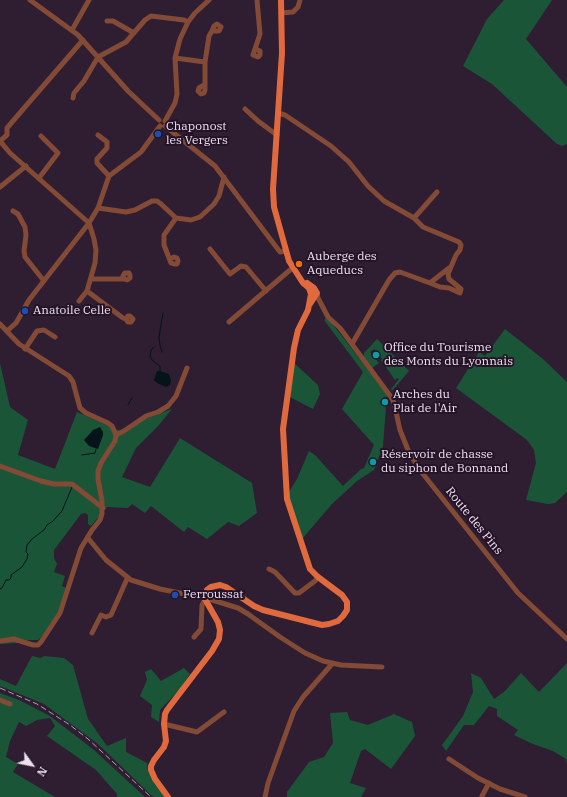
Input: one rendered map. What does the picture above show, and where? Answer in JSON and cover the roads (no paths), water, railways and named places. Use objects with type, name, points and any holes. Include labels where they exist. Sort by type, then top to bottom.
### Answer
[{"type":"main road","points":[[168,797],[155,778],[151,768],[153,761],[164,747],[166,740],[164,724],[167,710],[212,651],[219,639],[220,630],[218,622],[205,599],[208,590],[211,587],[220,585],[226,587],[254,606],[263,610],[322,624],[329,624],[338,621],[347,610],[347,602],[342,595],[310,569],[287,499],[283,429],[294,348],[298,330],[315,295],[292,269],[276,217],[273,189],[282,53],[282,0]]},
{"type":"street","points":[[30,0],[72,30],[83,40],[128,91],[162,123],[215,166],[280,252],[286,252]]},
{"type":"street","points":[[72,30],[89,0]]},
{"type":"street","points":[[7,331],[16,323],[29,300],[89,223],[98,208],[109,176],[141,152],[175,103],[178,94],[175,58],[180,39],[188,22],[209,0]]},
{"type":"street","points":[[256,49],[260,34],[257,0]]},
{"type":"street","points":[[282,13],[293,12],[298,8],[300,0]]},
{"type":"street","points":[[73,98],[74,93],[84,82],[98,57],[126,42],[145,20],[151,16],[184,20],[188,22]]},
{"type":"street","points":[[107,21],[113,21],[134,33]]},
{"type":"street","points":[[204,85],[205,62],[209,36],[212,31]]},
{"type":"street","points":[[79,301],[87,291],[95,263],[96,250],[89,223],[10,153],[0,141],[7,135],[7,128],[83,40]]},
{"type":"street","points":[[175,58],[205,62]]},
{"type":"street","points":[[245,109],[277,135]]},
{"type":"street","points":[[278,114],[285,114],[331,146],[349,162],[379,198],[414,218],[423,227],[459,242],[461,245],[460,250],[449,268],[448,274],[450,279],[461,289],[460,293],[400,272],[395,273],[392,275],[352,344]]},
{"type":"street","points":[[98,135],[107,142],[107,148],[97,159],[97,163],[109,176]]},
{"type":"street","points":[[39,178],[58,153],[42,136]]},
{"type":"street","points":[[0,186],[26,166]]},
{"type":"street","points":[[98,208],[126,212],[135,210],[152,201],[157,201],[176,218],[191,220],[200,217],[214,204],[219,196],[224,177]]},
{"type":"street","points":[[414,218],[437,192]]},
{"type":"street","points":[[13,211],[18,214],[25,227],[25,257],[44,281]]},
{"type":"street","points":[[170,260],[164,245],[164,235],[176,218]]},
{"type":"street","points":[[210,249],[230,274],[242,266],[246,267],[266,291]]},
{"type":"street","points":[[430,283],[449,268]]},
{"type":"street","points":[[229,322],[292,269]]},
{"type":"street","points":[[91,279],[124,279]]},
{"type":"street","points":[[87,291],[126,319]]},
{"type":"street","name":"Route des Pins","points":[[315,295],[328,317],[331,318],[352,344],[391,397],[394,403],[400,430],[408,450],[419,469],[518,593],[567,639]]},
{"type":"street","points":[[0,324],[25,349],[69,376],[73,382],[80,408],[86,413],[108,423],[112,426],[116,435],[115,441],[100,463],[98,471],[103,508],[100,520],[81,548],[60,613],[42,642],[38,645],[33,645],[14,639],[0,641]]},
{"type":"street","points":[[25,349],[37,331],[44,330],[55,337]]},
{"type":"street","points":[[116,435],[146,416],[158,412],[168,406],[176,396],[187,368]]},
{"type":"street","points":[[0,466],[41,482],[72,484],[103,508]]},
{"type":"street","points":[[88,538],[106,560],[128,579],[238,608],[305,653],[332,664],[382,667]]},
{"type":"street","points":[[269,570],[275,572],[296,593],[299,594],[318,577]]},
{"type":"street","points":[[92,633],[101,615],[106,617],[111,615],[128,579]]},
{"type":"street","points":[[194,637],[201,629],[202,605],[205,599]]},
{"type":"street","points":[[265,797],[268,783],[288,732],[294,711],[303,697],[332,664]]},
{"type":"street","points":[[0,700],[10,704]]},
{"type":"street","points":[[164,724],[197,732],[224,712]]},
{"type":"street","points":[[449,759],[478,778],[500,789],[525,797]]},
{"type":"street","points":[[482,796],[489,783]]},
{"type":"waterway","points":[[162,352],[159,337],[163,313]]},
{"type":"waterway","points":[[154,347],[151,350],[150,357],[160,366],[160,371]]},
{"type":"waterway","points":[[128,405],[132,398]]},
{"type":"waterway","points":[[82,455],[95,453],[96,449]]},
{"type":"waterway","points":[[0,589],[6,580],[9,580],[11,575],[22,567],[27,559],[27,545],[62,511],[72,487]]},
{"type":"railway","points":[[0,688],[37,704],[70,725],[88,739],[151,797]]},
{"type":"place","name":"Chaponost les Vergers","points":[[158,134]]},
{"type":"place","name":"Auberge des Aqueducs","points":[[299,264]]},
{"type":"place","name":"Anatoile Celle","points":[[25,311]]},
{"type":"place","name":"Office du Tourisme des Monts du Lyonnais","points":[[376,355]]},
{"type":"place","name":"Arches du Plat de l'Air","points":[[385,402]]},
{"type":"place","name":"Réservoir de chasse du siphon de Bonnand","points":[[373,462]]},
{"type":"place","name":"Ferroussat","points":[[175,595]]}]
